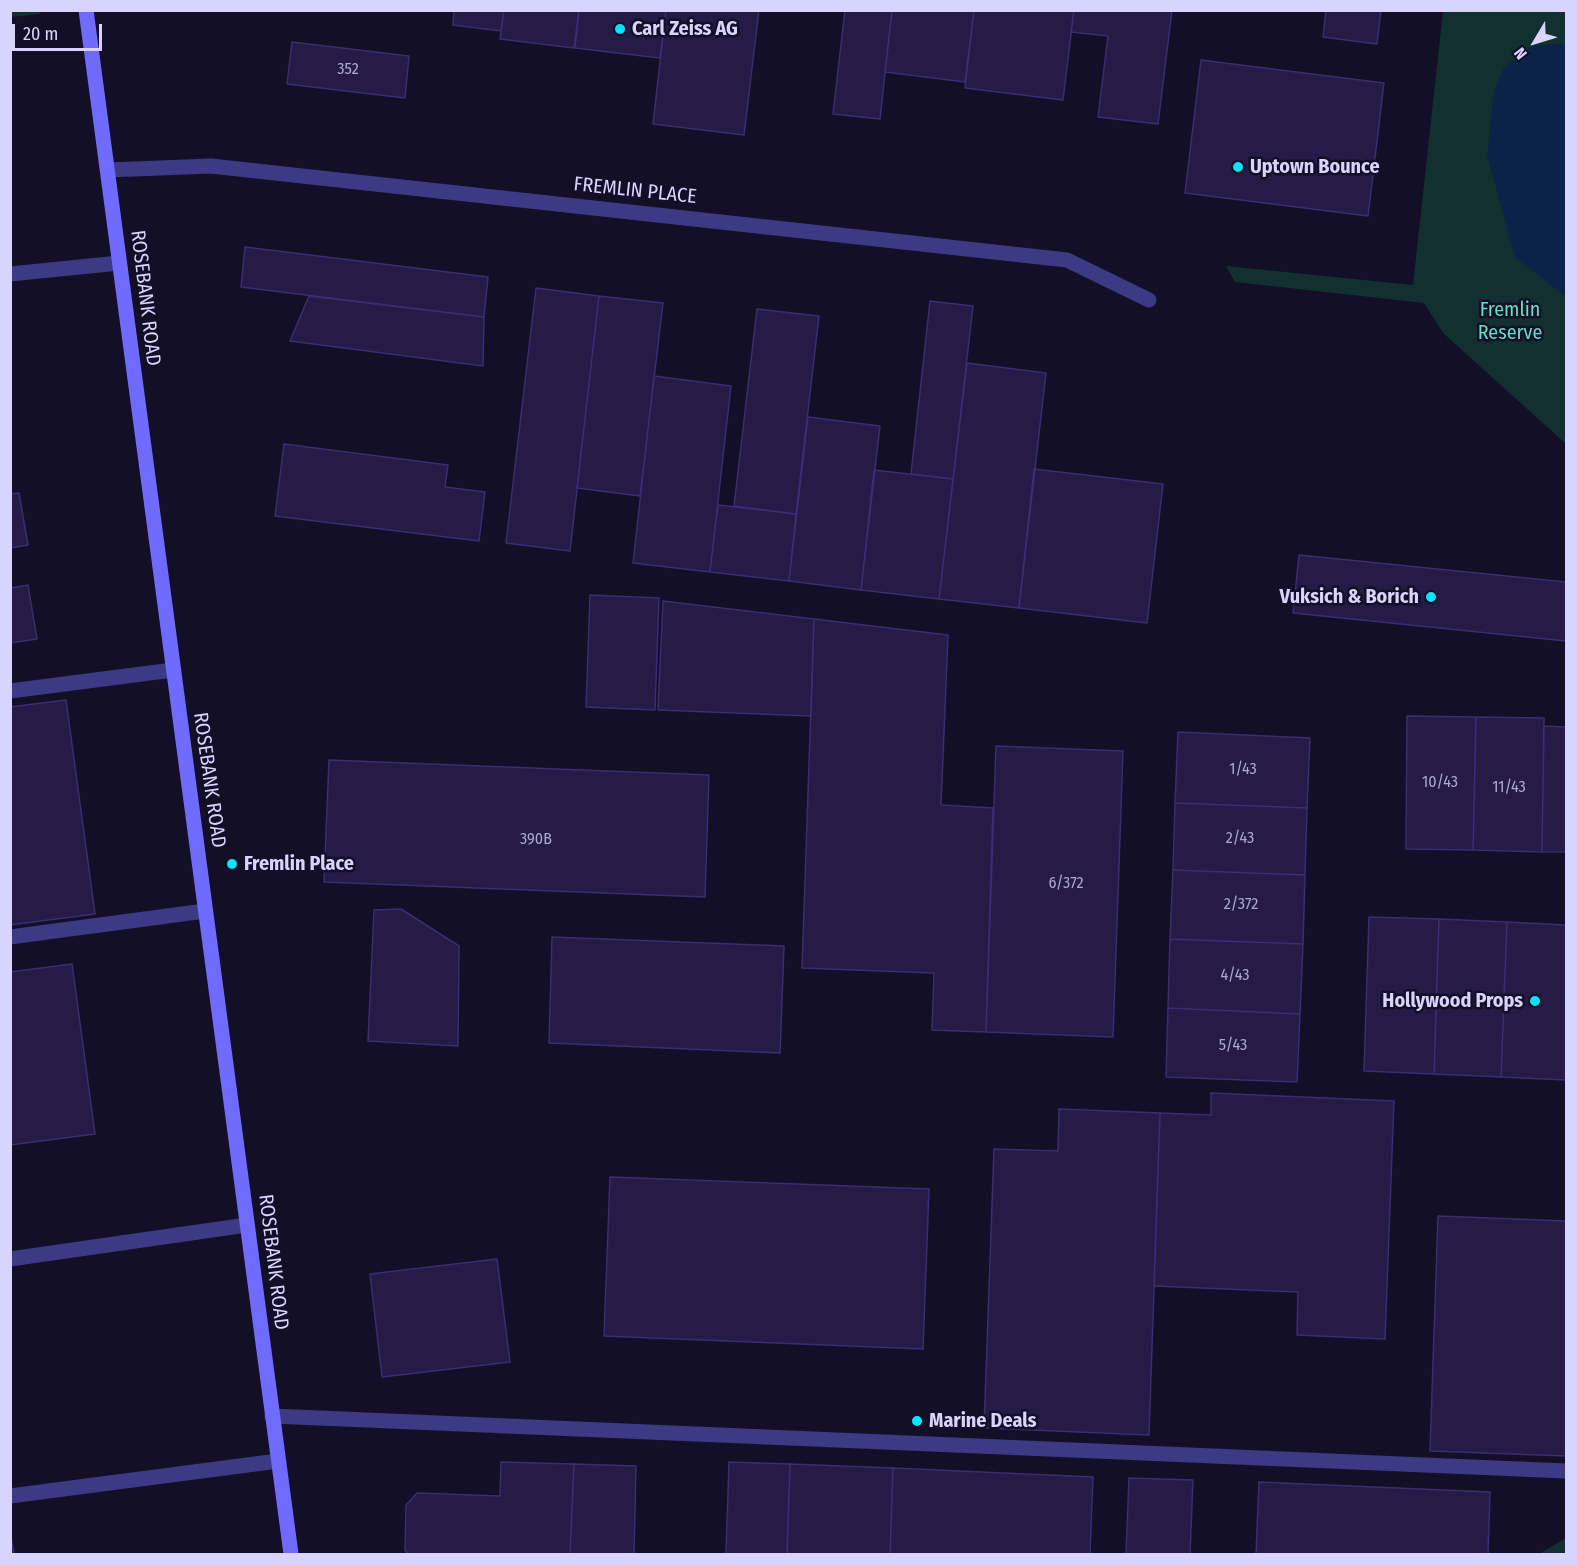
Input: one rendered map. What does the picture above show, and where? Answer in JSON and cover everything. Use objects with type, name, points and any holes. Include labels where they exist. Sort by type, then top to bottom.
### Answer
[{"type":"main road","name":"ROSEBANK ROAD","points":[[86,10],[291,1554]]},
{"type":"street","name":"FREMLIN PLACE","points":[[108,170],[211,166],[1067,260],[1149,300]]},
{"type":"street","points":[[10,274],[119,263]]},
{"type":"street","points":[[10,691],[173,670]]},
{"type":"street","points":[[10,937],[205,911]]},
{"type":"street","points":[[10,1259],[247,1225]]},
{"type":"street","points":[[272,1416],[1566,1472]]},
{"type":"street","points":[[10,1496],[278,1461]]},
{"type":"green space","points":[[10,11],[39,11],[40,14],[11,17]]},
{"type":"green space","name":"Fremlin Reserve","points":[[1443,11],[1566,11],[1566,444],[1443,333],[1424,303],[1235,282],[1226,266],[1413,285]]},
{"type":"green space","points":[[1566,1538],[1566,1554],[1539,1554]]},
{"type":"water","points":[[1566,43],[1566,297],[1515,257],[1487,155],[1494,91],[1504,68],[1531,46]]},
{"type":"building","points":[[454,10],[504,10],[501,31],[453,25]]},
{"type":"building","points":[[504,10],[579,10],[574,48],[500,39]]},
{"type":"building","name":"Carl Zeiss AG","points":[[579,10],[666,10],[660,58],[575,48]]},
{"type":"building","points":[[666,10],[759,10],[744,135],[653,124]]},
{"type":"building","points":[[845,10],[892,10],[880,119],[833,114]]},
{"type":"building","points":[[892,10],[974,10],[965,82],[885,72]]},
{"type":"building","points":[[974,10],[1074,10],[1063,100],[965,88]]},
{"type":"building","points":[[1074,10],[1172,10],[1158,124],[1098,117],[1108,36],[1071,32]]},
{"type":"building","points":[[1326,10],[1381,10],[1377,44],[1323,37]]},
{"type":"building","points":[[292,42],[409,56],[405,98],[287,84]]},
{"type":"building","points":[[1201,60],[1384,83],[1368,216],[1185,193]]},
{"type":"building","points":[[245,247],[488,277],[484,317],[241,287]]},
{"type":"building","points":[[536,288],[599,296],[570,551],[506,543]]},
{"type":"building","points":[[309,296],[484,317],[483,366],[290,341]]},
{"type":"building","points":[[599,296],[663,303],[640,496],[577,488]]},
{"type":"building","points":[[930,301],[973,306],[953,479],[911,474]]},
{"type":"building","points":[[757,309],[819,316],[796,514],[734,506]]},
{"type":"building","points":[[967,363],[1046,373],[1019,608],[939,599]]},
{"type":"building","points":[[654,376],[731,386],[710,572],[633,563]]},
{"type":"building","points":[[808,417],[880,426],[861,590],[789,581]]},
{"type":"building","points":[[284,444],[448,465],[445,487],[485,492],[479,541],[275,516]]},
{"type":"building","points":[[1034,469],[1163,484],[1147,623],[1019,608]]},
{"type":"building","points":[[874,470],[953,479],[939,599],[861,590]]},
{"type":"building","points":[[19,493],[28,545],[10,548],[10,494]]},
{"type":"building","points":[[718,505],[796,514],[789,581],[710,572]]},
{"type":"building","name":"Vuksich & Borich","points":[[1299,555],[1566,582],[1566,641],[1293,613]]},
{"type":"building","points":[[28,585],[37,639],[10,643],[10,588]]},
{"type":"building","points":[[590,595],[659,598],[655,710],[586,707]]},
{"type":"building","points":[[663,601],[814,619],[811,716],[658,710]]},
{"type":"building","points":[[814,619],[948,635],[941,805],[993,808],[986,1032],[932,1030],[934,973],[802,968]]},
{"type":"building","points":[[66,700],[95,914],[10,925],[10,707]]},
{"type":"building","points":[[1407,716],[1476,717],[1473,850],[1406,849]]},
{"type":"building","points":[[1476,717],[1544,718],[1542,852],[1473,850]]},
{"type":"building","points":[[1544,726],[1566,727],[1566,852],[1542,852]]},
{"type":"building","points":[[1178,732],[1310,738],[1307,808],[1175,803]]},
{"type":"building","points":[[996,746],[1123,751],[1113,1037],[986,1032]]},
{"type":"building","points":[[329,760],[709,775],[705,897],[324,882]]},
{"type":"building","points":[[1175,803],[1307,808],[1305,875],[1173,870]]},
{"type":"building","points":[[1173,870],[1305,875],[1303,944],[1170,939]]},
{"type":"building","points":[[401,909],[459,946],[458,1046],[368,1041],[374,910]]},
{"type":"building","points":[[1369,917],[1439,919],[1434,1074],[1364,1071]]},
{"type":"building","points":[[1439,919],[1507,922],[1501,1077],[1434,1074]]},
{"type":"building","name":"Hollywood Props","points":[[1507,922],[1566,925],[1566,1080],[1501,1077]]},
{"type":"building","points":[[552,937],[784,946],[780,1053],[549,1043]]},
{"type":"building","points":[[1170,939],[1303,944],[1300,1014],[1168,1008]]},
{"type":"building","points":[[72,964],[95,1134],[10,1145],[10,972]]},
{"type":"building","points":[[1168,1008],[1300,1014],[1297,1082],[1166,1077]]},
{"type":"building","points":[[1211,1093],[1394,1101],[1385,1339],[1297,1335],[1298,1292],[1154,1286],[1160,1113],[1211,1115]]},
{"type":"building","points":[[1059,1109],[1160,1113],[1149,1435],[984,1428],[994,1149],[1058,1151]]},
{"type":"building","points":[[610,1177],[929,1189],[923,1349],[604,1336]]},
{"type":"building","points":[[1438,1216],[1566,1221],[1566,1456],[1430,1451]]},
{"type":"building","points":[[497,1259],[510,1362],[382,1377],[370,1274]]},
{"type":"building","points":[[501,1462],[574,1464],[570,1554],[408,1554],[405,1550],[406,1505],[417,1493],[500,1496]]},
{"type":"building","points":[[729,1462],[790,1464],[787,1554],[726,1554]]},
{"type":"building","points":[[574,1464],[636,1466],[634,1554],[570,1554]]},
{"type":"building","points":[[790,1464],[893,1468],[890,1554],[787,1554]]},
{"type":"building","points":[[893,1468],[1093,1477],[1090,1554],[890,1554]]},
{"type":"building","points":[[1129,1478],[1193,1480],[1190,1554],[1126,1554]]},
{"type":"building","points":[[1259,1482],[1490,1492],[1488,1554],[1256,1554]]},
{"type":"building","points":[[10,1529],[14,1554],[10,1554]]},
{"type":"place","name":"Carl Zeiss AG","points":[[620,29]]},
{"type":"place","name":"Uptown Bounce","points":[[1238,167]]},
{"type":"place","name":"Vuksich & Borich","points":[[1431,597]]},
{"type":"place","name":"Fremlin Place","points":[[232,864]]},
{"type":"place","name":"Hollywood Props","points":[[1535,1001]]},
{"type":"place","name":"Marine Deals","points":[[917,1421]]}]
